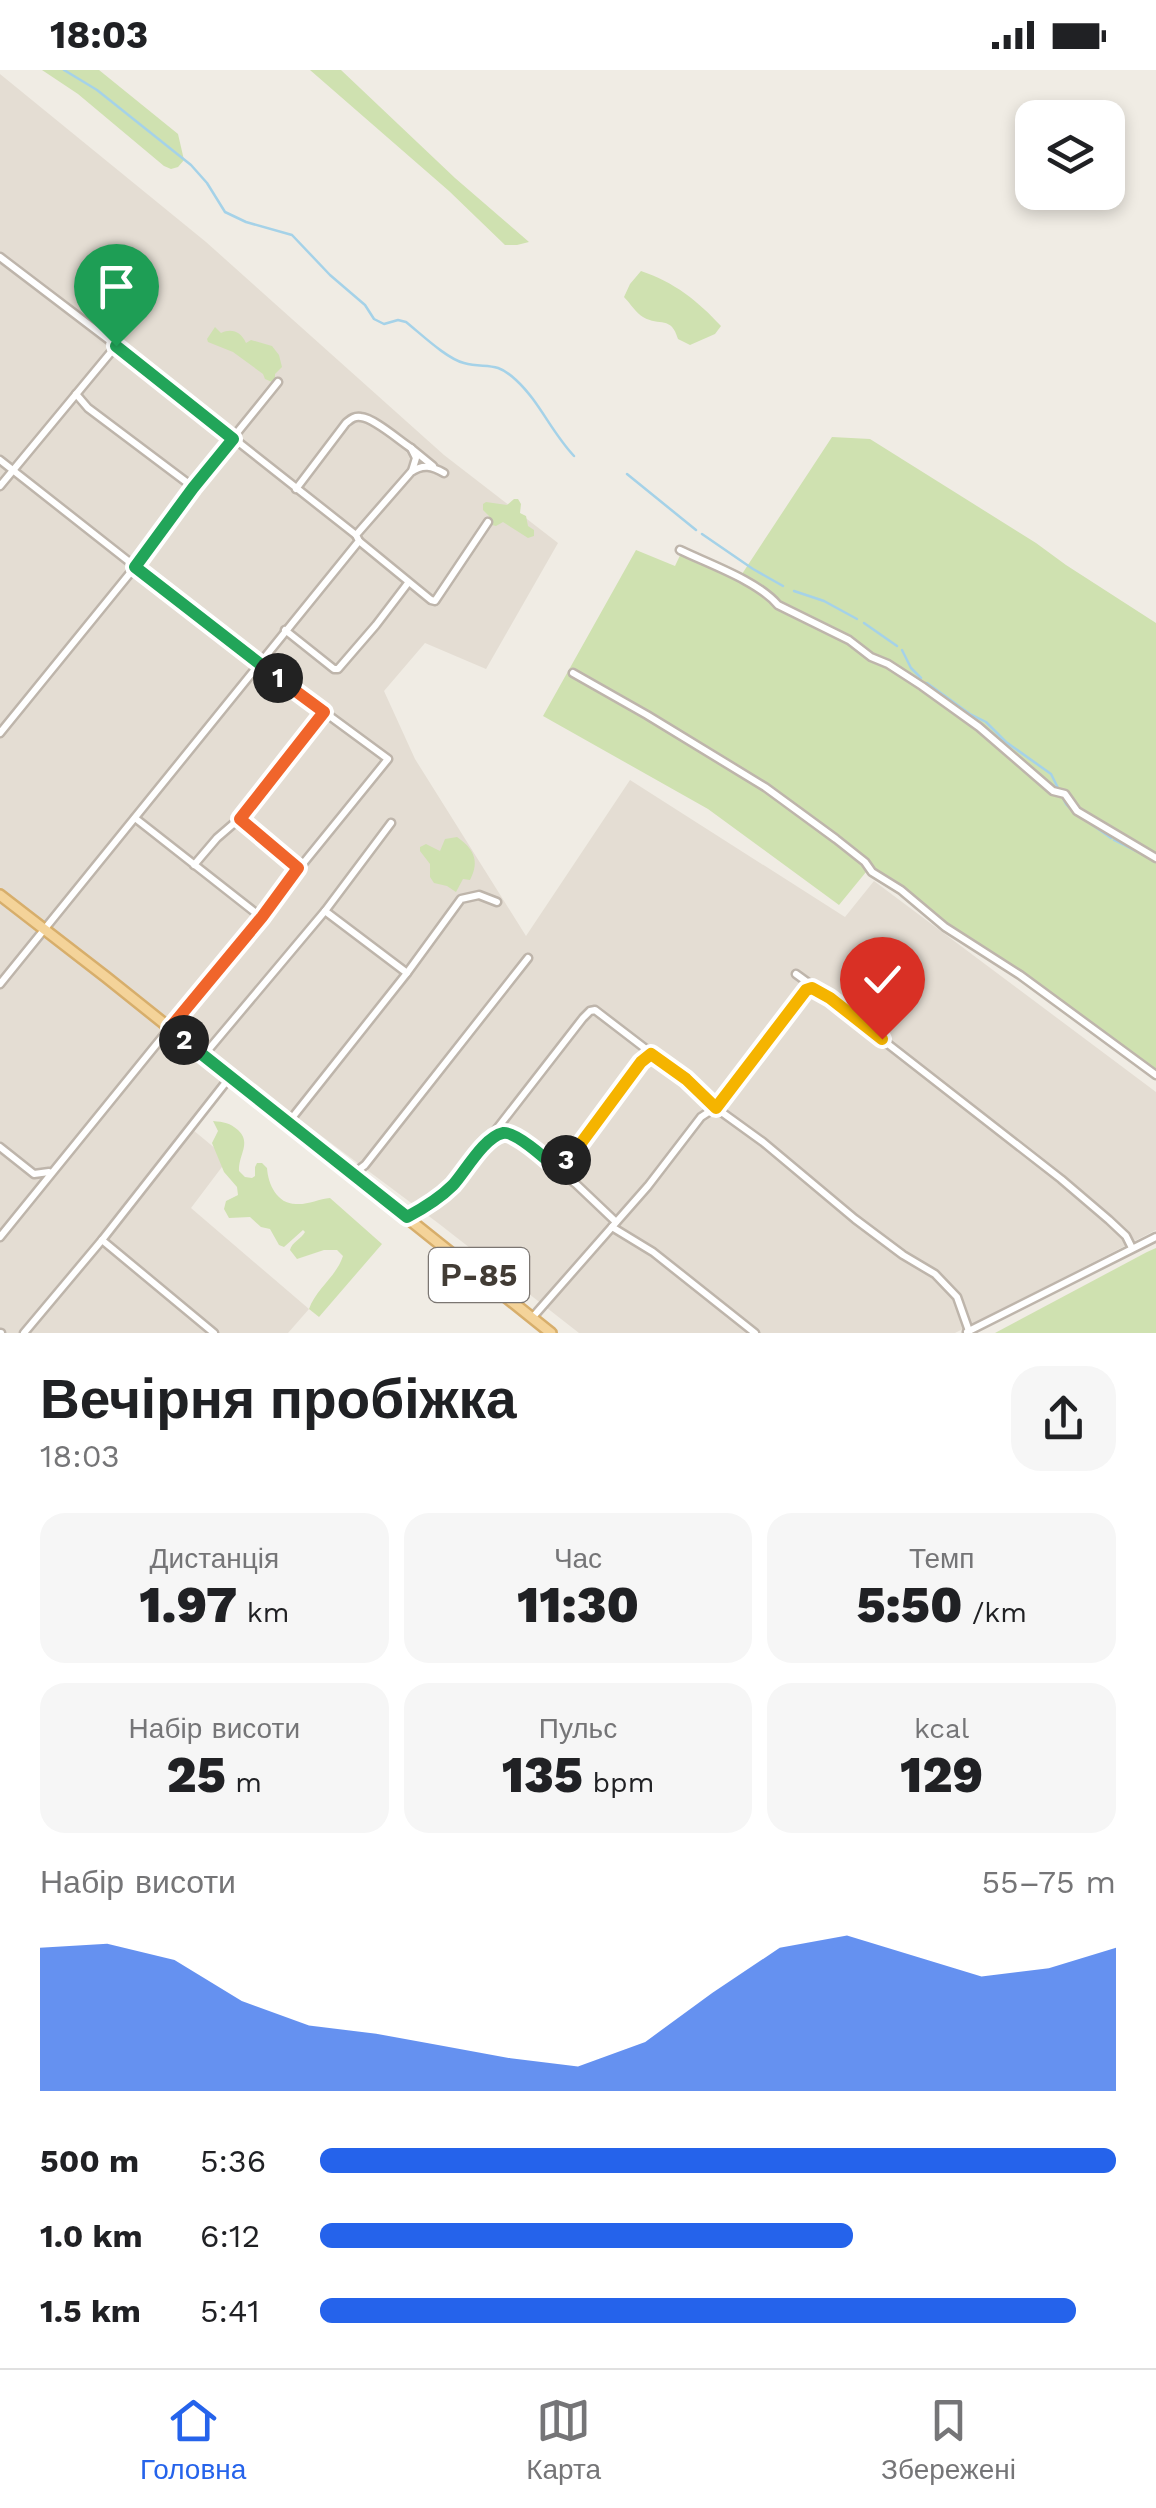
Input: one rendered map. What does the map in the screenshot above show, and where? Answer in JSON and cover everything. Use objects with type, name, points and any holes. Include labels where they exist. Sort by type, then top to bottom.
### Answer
[{"type":"main road","name":"Р-85","points":[[0,895],[551,1333]]},
{"type":"street","points":[[0,257],[358,538],[431,600],[435,601],[488,522]]},
{"type":"street","points":[[0,486],[116,346]]},
{"type":"street","points":[[0,733],[278,382]]},
{"type":"street","points":[[76,394],[88,408],[193,488]]},
{"type":"street","points":[[296,489],[346,423],[358,416],[371,421],[444,473]]},
{"type":"street","points":[[411,448],[416,458],[411,472]]},
{"type":"street","points":[[0,460],[259,664],[388,759],[0,1237]]},
{"type":"street","points":[[0,984],[411,472],[419,466],[433,466]]},
{"type":"street","points":[[680,550],[750,584],[778,605],[888,664],[979,728],[1077,811],[1156,858]]},
{"type":"street","points":[[285,630],[334,670],[338,669],[408,583]]},
{"type":"street","points":[[573,673],[765,787],[851,850],[872,872],[901,890],[946,928],[1020,975],[1156,1076]]},
{"type":"street","points":[[194,866],[217,838],[240,819],[324,712]]},
{"type":"street","points":[[135,818],[262,917]]},
{"type":"street","points":[[240,819],[298,868]]},
{"type":"street","points":[[203,1056],[325,911],[391,823]]},
{"type":"street","points":[[288,1123],[462,899],[478,896],[497,902]]},
{"type":"street","points":[[325,911],[408,973]]},
{"type":"street","points":[[353,1174],[366,1165],[528,958]]},
{"type":"street","points":[[796,974],[1061,1179],[1126,1236],[1132,1248]]},
{"type":"street","points":[[532,1318],[648,1186],[701,1117],[716,1108],[802,995],[812,988]]},
{"type":"street","points":[[407,1217],[434,1202],[454,1184],[583,1018],[595,1010],[686,1079],[716,1108],[888,1245],[935,1274],[957,1297],[967,1332],[1156,1237]]},
{"type":"street","points":[[556,1168],[573,1154],[651,1054]]},
{"type":"street","points":[[24,1333],[230,1077]]},
{"type":"street","points":[[482,1148],[506,1132],[527,1144],[576,1184],[614,1224],[755,1333]]},
{"type":"street","points":[[0,1147],[34,1174],[37,1190]]},
{"type":"street","points":[[34,1174],[52,1172]]},
{"type":"street","points":[[102,1240],[211,1332]]},
{"type":"shaded area","points":[[0,74],[206,242],[444,455],[558,543],[486,669],[425,643],[384,691],[415,759],[526,936],[630,780],[845,917],[874,881],[1156,1092],[1156,1230],[955,1333],[579,1333],[232,1069],[187,1125],[228,1159],[191,1208],[309,1309],[288,1333],[0,1333]]},
{"type":"green space","points":[[42,70],[99,70],[178,134],[184,160],[178,167],[164,166],[78,94]]},
{"type":"green space","points":[[310,70],[341,70],[529,242],[505,245]]},
{"type":"green space","points":[[641,271],[694,301],[721,326],[715,334],[690,345],[678,339],[668,324],[640,315],[624,297]]},
{"type":"green space","points":[[215,327],[221,333],[236,332],[246,343],[251,340],[272,346],[282,367],[275,379],[265,379],[233,352],[208,342]]},
{"type":"green space","points":[[832,437],[870,439],[1156,623],[1156,1079],[920,905],[866,872],[839,905],[708,809],[543,716],[636,550],[675,566],[684,547],[742,574]]},
{"type":"green space","points":[[514,499],[521,504],[520,513],[526,516],[534,536],[528,538],[503,522],[492,525],[483,510],[486,502],[507,505]]},
{"type":"green space","points":[[457,837],[468,846],[475,861],[470,880],[463,879],[456,892],[434,883],[430,864],[420,847],[426,844],[440,851],[445,839]]},
{"type":"green space","points":[[213,1121],[229,1124],[242,1135],[239,1171],[245,1177],[255,1176],[257,1163],[262,1163],[275,1192],[284,1201],[300,1204],[330,1198],[382,1244],[319,1317],[309,1309],[343,1256],[337,1250],[324,1250],[297,1259],[290,1250],[303,1230],[284,1247],[270,1229],[250,1217],[229,1218],[224,1209],[226,1201],[238,1195],[237,1187],[224,1172],[212,1143],[218,1131]]},
{"type":"green space","points":[[1156,1248],[1156,1333],[995,1333],[1147,1252]]},
{"type":"waterway","points":[[64,70],[97,90],[191,165],[225,212],[292,235],[365,305],[374,319],[384,324],[406,322],[457,361],[496,367],[509,374],[532,398],[574,456]]},
{"type":"waterway","points":[[627,474],[696,530]]},
{"type":"waterway","points":[[702,534],[783,586]]},
{"type":"waterway","points":[[794,591],[824,601],[857,619]]},
{"type":"waterway","points":[[864,623],[897,646]]},
{"type":"waterway","points":[[902,650],[921,678]]},
{"type":"waterway","points":[[927,683],[986,722],[1006,742],[1051,774],[1073,811]]},
{"type":"waterway","points":[[1080,816],[1111,838]]},
{"type":"waterway","points":[[1114,840],[1146,856]]},
{"type":"route","points":[[116,346],[233,439],[135,567],[324,712],[240,819],[298,868],[170,1028],[407,1217],[437,1200],[482,1148],[502,1133],[516,1137],[556,1168],[573,1154],[651,1054],[686,1079],[716,1108],[806,990],[812,988],[830,998],[882,1039]]}]
